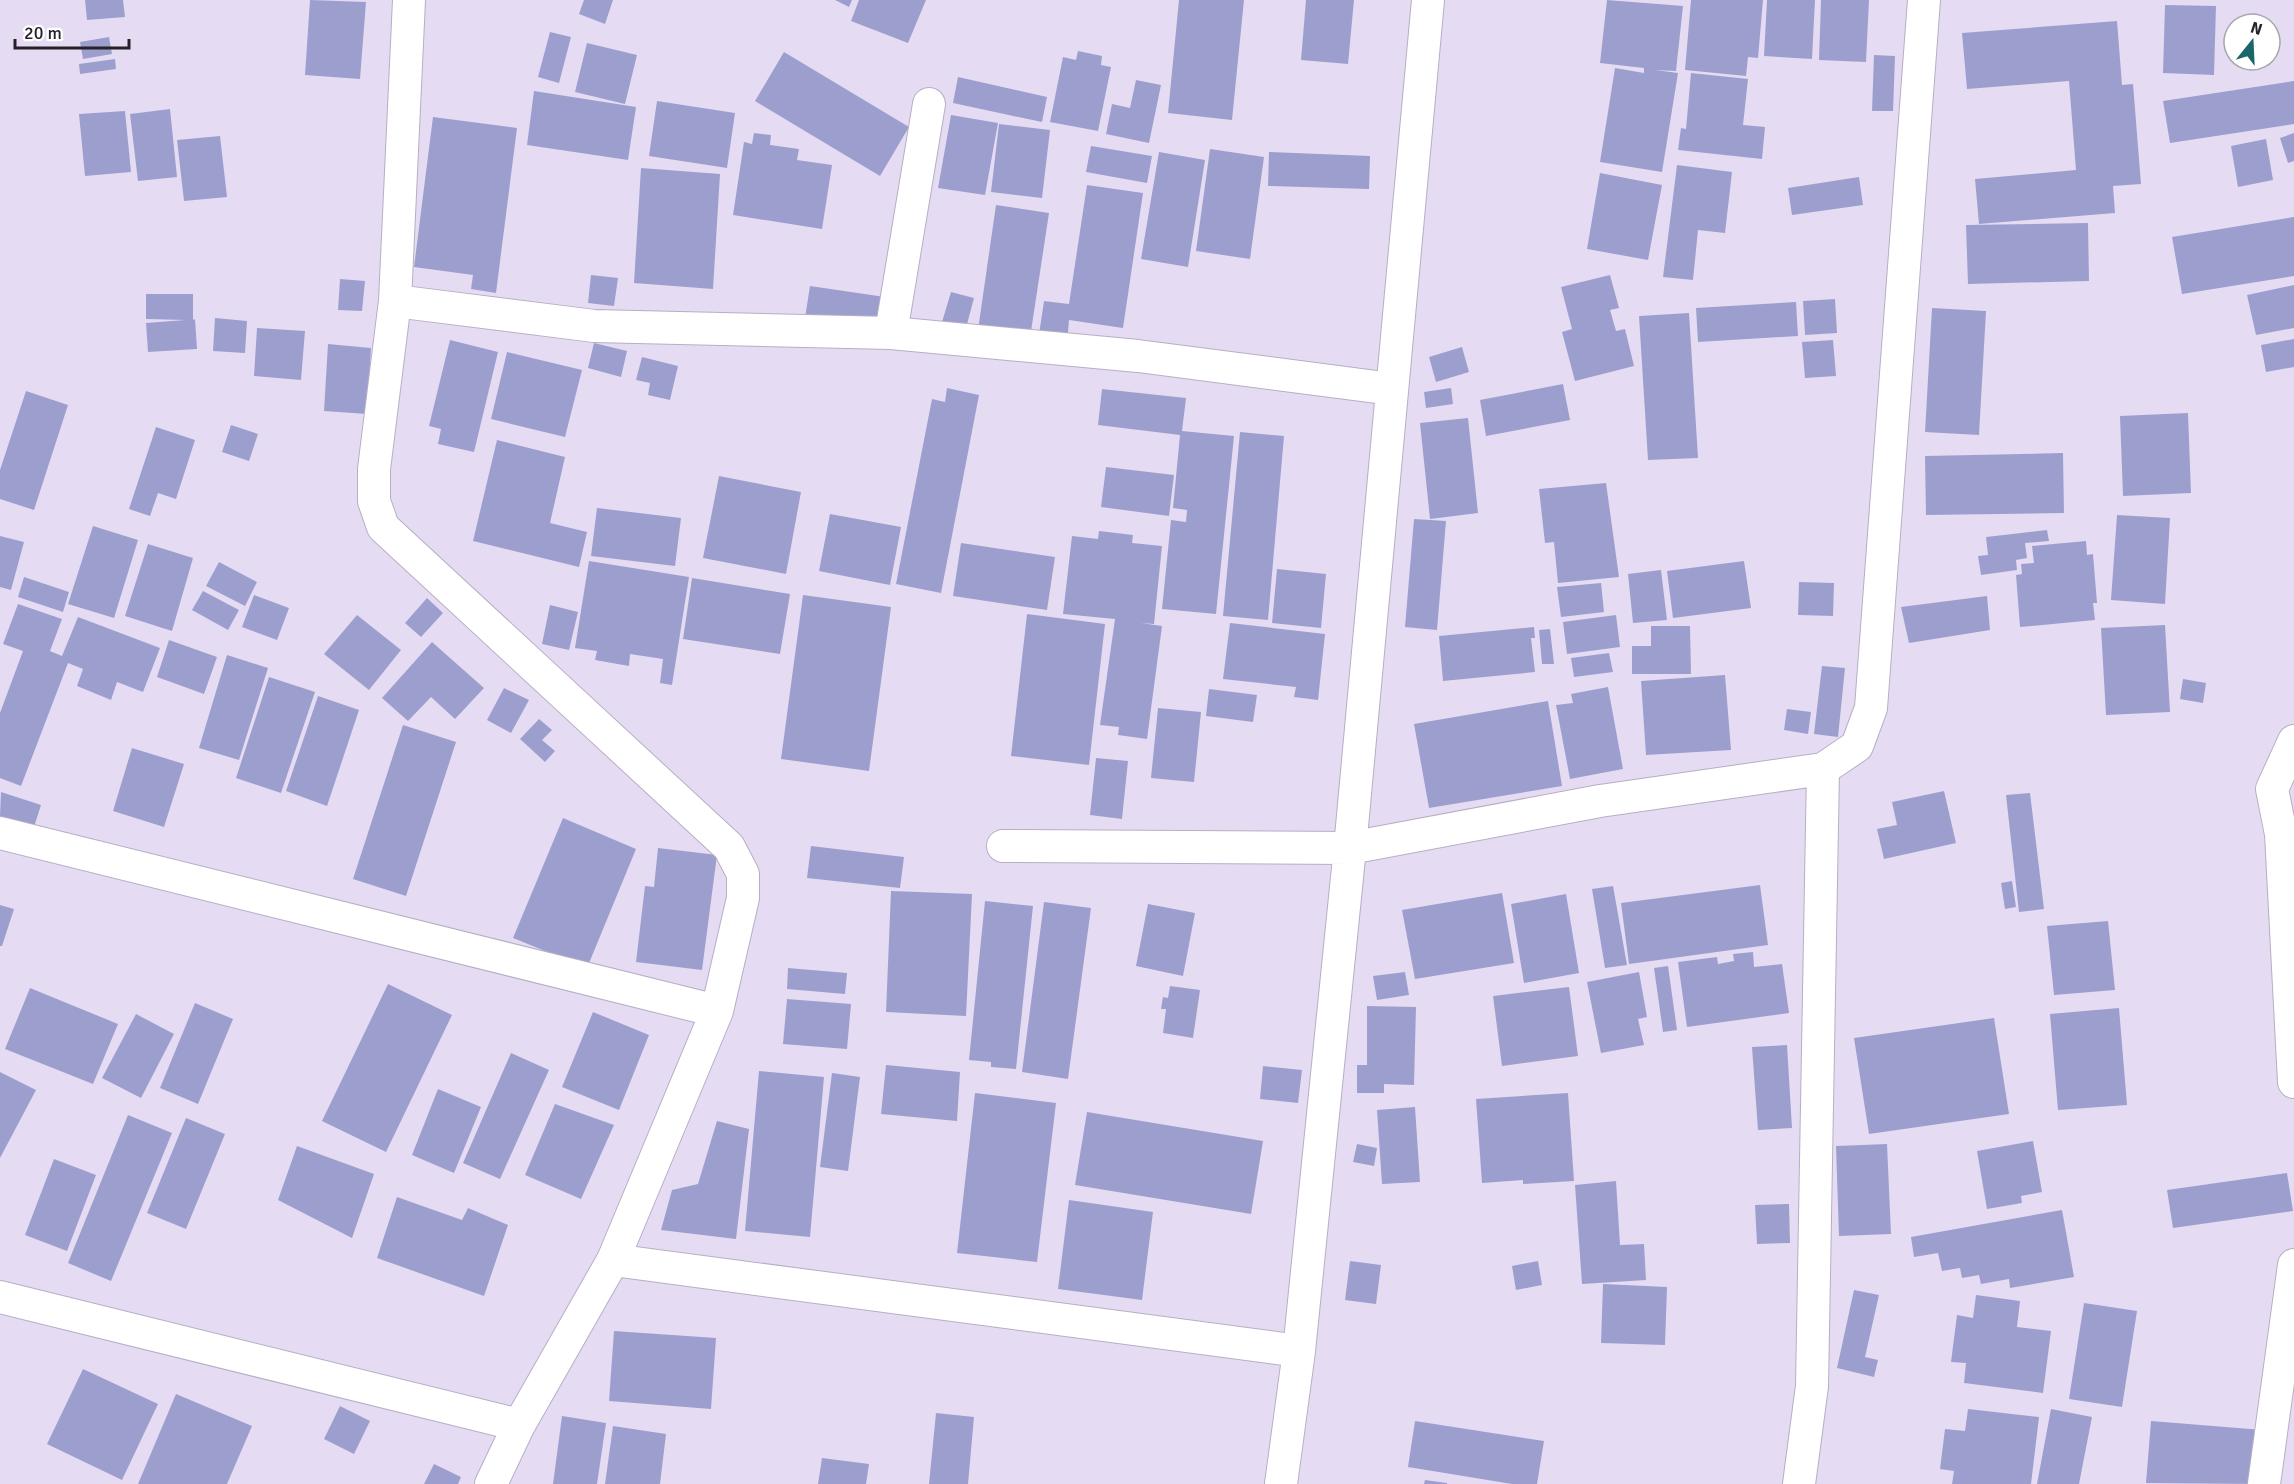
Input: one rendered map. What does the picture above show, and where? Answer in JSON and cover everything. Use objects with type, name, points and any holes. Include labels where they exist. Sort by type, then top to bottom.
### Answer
[{"type":"street","points":[[409,0],[395,301],[374,469],[374,501],[383,527],[729,847],[743,874],[743,898],[717,1011],[613,1260],[519,1425],[491,1484]]},
{"type":"street","points":[[1281,1484],[1299,1351],[1350,848],[1428,0]]},
{"type":"street","points":[[1003,846],[1350,848],[1600,801],[1823,769],[1857,746],[1871,708],[1924,0]]},
{"type":"street","points":[[891,333],[915,181],[925,140],[929,104]]},
{"type":"street","points":[[395,301],[594,326],[891,333],[1138,356],[1392,389]]},
{"type":"street","points":[[2294,741],[2272,789],[2281,834],[2294,1082]]},
{"type":"street","points":[[1802,1481],[1812,1386],[1823,769]]},
{"type":"street","points":[[0,833],[717,1011]]},
{"type":"street","points":[[613,1260],[1299,1351]]},
{"type":"street","points":[[2264,1484],[2294,1265]]},
{"type":"street","points":[[0,1297],[519,1425]]},
{"type":"building","points":[[85,0],[123,0],[125,17],[87,20]]},
{"type":"building","points":[[310,0],[366,2],[360,79],[305,75]]},
{"type":"building","points":[[584,0],[613,0],[605,24],[579,14]]},
{"type":"building","points":[[835,0],[852,0],[849,7]]},
{"type":"building","points":[[859,0],[926,0],[908,43],[851,21]]},
{"type":"building","points":[[1179,0],[1244,0],[1232,120],[1168,113]]},
{"type":"building","points":[[1306,0],[1354,0],[1348,64],[1301,60]]},
{"type":"building","points":[[1607,0],[1683,6],[1676,71],[1655,70],[1678,73],[1662,172],[1600,162],[1615,68],[1644,73],[1644,68],[1600,63]]},
{"type":"building","points":[[1691,0],[1763,0],[1758,58],[1748,57],[1746,76],[1685,70]]},
{"type":"building","points":[[1767,0],[1815,0],[1812,59],[1764,56]]},
{"type":"building","points":[[1821,0],[1869,0],[1866,62],[1819,60]]},
{"type":"building","points":[[2165,5],[2216,6],[2214,75],[2163,73]]},
{"type":"building","points":[[2117,21],[2122,85],[2133,84],[2141,184],[2113,186],[2115,213],[1979,224],[1975,179],[2076,170],[2069,81],[1967,89],[1962,33]]},
{"type":"building","points":[[550,32],[571,37],[559,83],[538,77]]},
{"type":"building","points":[[109,37],[112,54],[83,59],[80,42]]},
{"type":"building","points":[[587,43],[637,55],[625,104],[575,92]]},
{"type":"building","points":[[1078,51],[1102,56],[1101,65],[1111,67],[1098,131],[1050,122],[1063,57],[1076,60]]},
{"type":"building","points":[[784,52],[909,127],[880,176],[755,101]]},
{"type":"building","points":[[1874,55],[1895,56],[1893,111],[1872,111]]},
{"type":"building","points":[[115,59],[116,69],[80,74],[79,64]]},
{"type":"building","points":[[1691,73],[1748,79],[1743,125],[1765,127],[1762,159],[1678,150],[1681,128],[1686,129]]},
{"type":"building","points":[[958,77],[1047,97],[1042,122],[953,103]]},
{"type":"building","points":[[1136,80],[1161,85],[1149,143],[1106,134],[1112,104],[1130,108]]},
{"type":"building","points":[[2294,81],[2294,124],[2170,143],[2163,101]]},
{"type":"building","points":[[534,91],[636,107],[628,160],[527,145]]},
{"type":"building","points":[[657,101],[735,113],[727,168],[649,156]]},
{"type":"building","points":[[170,109],[177,177],[138,181],[130,114]]},
{"type":"building","points":[[125,111],[131,172],[85,176],[79,114]]},
{"type":"building","points":[[951,115],[998,123],[985,195],[938,188]]},
{"type":"building","points":[[433,117],[517,128],[496,293],[471,289],[473,275],[414,267]]},
{"type":"building","points":[[999,124],[1050,130],[1042,198],[991,192]]},
{"type":"building","points":[[754,133],[771,135],[770,145],[799,149],[797,160],[832,165],[822,229],[733,215],[744,142],[752,144]]},
{"type":"building","points":[[2294,133],[2294,161],[2288,163],[2280,138]]},
{"type":"building","points":[[220,136],[227,197],[184,201],[177,140]]},
{"type":"building","points":[[2266,139],[2273,180],[2238,187],[2231,146]]},
{"type":"building","points":[[1091,146],[1152,156],[1147,183],[1086,172]]},
{"type":"building","points":[[1210,149],[1264,157],[1250,259],[1196,251]]},
{"type":"building","points":[[1159,152],[1205,160],[1188,267],[1141,259]]},
{"type":"building","points":[[1269,152],[1370,156],[1369,189],[1268,186]]},
{"type":"building","points":[[1677,165],[1732,172],[1725,233],[1698,230],[1693,280],[1663,277]]},
{"type":"building","points":[[641,168],[720,174],[713,289],[634,283]]},
{"type":"building","points":[[1600,173],[1662,185],[1648,260],[1587,249]]},
{"type":"building","points":[[1859,177],[1863,205],[1792,215],[1788,188]]},
{"type":"building","points":[[1087,185],[1143,193],[1123,328],[1069,320],[1067,344],[1038,341],[1044,301],[1069,304]]},
{"type":"building","points":[[996,205],[1049,213],[1030,338],[978,330]]},
{"type":"building","points":[[2294,217],[2294,276],[2182,294],[2172,237]]},
{"type":"building","points":[[2088,223],[2089,281],[1968,284],[1966,225]]},
{"type":"building","points":[[591,275],[618,278],[614,306],[588,303]]},
{"type":"building","points":[[1610,275],[1619,308],[1610,310],[1616,331],[1625,329],[1634,366],[1575,381],[1562,332],[1572,329],[1561,287]]},
{"type":"building","points":[[340,279],[365,281],[362,311],[338,310]]},
{"type":"building","points":[[2294,285],[2294,328],[2256,335],[2247,295]]},
{"type":"building","points":[[810,286],[885,297],[881,329],[805,318]]},
{"type":"building","points":[[951,292],[974,298],[966,328],[942,322]]},
{"type":"building","points":[[146,294],[193,294],[193,320],[195,319],[197,349],[148,352],[146,323],[185,320],[146,319]]},
{"type":"building","points":[[1835,299],[1837,333],[1805,335],[1803,301]]},
{"type":"building","points":[[1796,302],[1798,336],[1698,342],[1696,308]]},
{"type":"building","points":[[1932,308],[1986,311],[1979,435],[1925,432]]},
{"type":"building","points":[[1689,313],[1698,458],[1648,460],[1639,316]]},
{"type":"building","points":[[215,318],[247,321],[245,353],[213,351]]},
{"type":"building","points":[[257,328],[305,331],[301,380],[254,376]]},
{"type":"building","points":[[2294,339],[2294,367],[2266,372],[2261,345]]},
{"type":"building","points":[[450,340],[498,352],[474,452],[438,444],[441,429],[429,426]]},
{"type":"building","points":[[1833,340],[1836,376],[1805,378],[1802,342]]},
{"type":"building","points":[[594,343],[627,351],[621,377],[588,368]]},
{"type":"building","points":[[328,344],[371,348],[367,414],[324,411]]},
{"type":"building","points":[[1462,347],[1469,372],[1436,382],[1429,357]]},
{"type":"building","points":[[507,352],[582,370],[565,437],[491,419]]},
{"type":"building","points":[[642,357],[678,366],[670,400],[648,395],[650,383],[636,380]]},
{"type":"building","points":[[1563,384],[1570,420],[1486,436],[1480,400]]},
{"type":"building","points":[[947,388],[979,395],[941,593],[896,584],[932,399],[945,402]]},
{"type":"building","points":[[1451,388],[1453,404],[1426,408],[1424,392]]},
{"type":"building","points":[[1102,389],[1186,398],[1182,431],[1234,436],[1216,614],[1162,609],[1171,520],[1186,522],[1187,510],[1173,508],[1180,435],[1098,425]]},
{"type":"building","points":[[26,391],[68,405],[34,510],[0,499],[0,470]]},
{"type":"building","points":[[2188,413],[2191,493],[2123,496],[2120,416]]},
{"type":"building","points":[[1468,418],[1478,513],[1430,519],[1420,423]]},
{"type":"building","points":[[231,425],[258,434],[249,461],[222,452]]},
{"type":"building","points":[[156,427],[195,440],[176,499],[158,493],[150,516],[129,509]]},
{"type":"building","points":[[1240,432],[1284,436],[1268,620],[1223,616]]},
{"type":"building","points":[[497,440],[565,457],[550,523],[587,532],[579,567],[473,541]]},
{"type":"building","points":[[2063,453],[2064,513],[1926,515],[1925,456]]},
{"type":"building","points":[[1106,467],[1174,475],[1169,516],[1101,507]]},
{"type":"building","points":[[719,476],[801,492],[786,574],[703,558]]},
{"type":"building","points":[[1606,483],[1619,577],[1558,583],[1554,542],[1545,543],[1539,489]]},
{"type":"building","points":[[597,508],[681,518],[675,566],[591,556]]},
{"type":"building","points":[[830,514],[901,527],[890,585],[819,571]]},
{"type":"building","points":[[2117,515],[2170,518],[2165,604],[2111,600]]},
{"type":"building","points":[[1414,519],[1446,521],[1437,630],[1405,627]]},
{"type":"building","points":[[93,526],[138,540],[114,618],[68,604]]},
{"type":"building","points":[[2047,530],[2049,541],[2025,543],[2027,558],[2016,560],[2017,570],[1981,575],[1978,556],[1988,555],[1986,537]]},
{"type":"building","points":[[1099,531],[1133,535],[1132,543],[1162,546],[1154,624],[1141,623],[1162,626],[1147,739],[1118,735],[1119,727],[1100,725],[1115,619],[1063,614],[1072,536],[1098,539]]},
{"type":"building","points":[[0,536],[24,542],[11,590],[0,587]]},
{"type":"building","points":[[2086,541],[2087,555],[2093,554],[2097,603],[2093,603],[2095,620],[2020,627],[2016,575],[2022,574],[2021,564],[2034,563],[2032,546]]},
{"type":"building","points":[[961,543],[1055,557],[1047,610],[953,596]]},
{"type":"building","points":[[148,544],[193,558],[172,631],[125,616]]},
{"type":"building","points":[[589,561],[689,577],[672,685],[660,683],[663,659],[630,654],[629,666],[595,660],[597,651],[575,648]]},
{"type":"building","points":[[1744,561],[1751,608],[1673,618],[1667,571]]},
{"type":"building","points":[[219,562],[257,582],[245,606],[206,586]]},
{"type":"building","points":[[1277,569],[1326,574],[1321,628],[1272,623]]},
{"type":"building","points":[[1661,570],[1667,620],[1633,623],[1628,574]]},
{"type":"building","points":[[24,577],[69,592],[63,612],[18,597]]},
{"type":"building","points":[[692,578],[790,594],[780,654],[683,639]]},
{"type":"building","points":[[1799,582],[1834,583],[1833,616],[1798,615]]},
{"type":"building","points":[[1601,583],[1604,612],[1561,617],[1557,587]]},
{"type":"building","points":[[203,591],[239,610],[228,630],[192,610]]},
{"type":"building","points":[[254,595],[289,608],[277,640],[242,627]]},
{"type":"building","points":[[803,595],[891,607],[869,771],[781,759]]},
{"type":"building","points":[[1987,596],[1990,630],[1909,643],[1901,607]]},
{"type":"building","points":[[427,598],[443,613],[421,637],[405,623]]},
{"type":"building","points":[[18,604],[62,619],[50,651],[62,656],[78,617],[160,648],[143,692],[117,682],[111,700],[77,686],[83,669],[68,663],[21,786],[0,778],[0,713],[23,651],[3,644]]},
{"type":"building","points":[[550,605],[578,612],[569,650],[542,644]]},
{"type":"building","points":[[1027,614],[1105,624],[1089,765],[1011,756]]},
{"type":"building","points":[[357,615],[401,650],[369,690],[324,654]]},
{"type":"building","points":[[1616,615],[1620,647],[1567,654],[1563,622]]},
{"type":"building","points":[[1230,623],[1325,634],[1318,700],[1294,697],[1296,687],[1223,679]]},
{"type":"building","points":[[2165,625],[2170,712],[2106,715],[2101,628]]},
{"type":"building","points":[[1651,626],[1690,626],[1691,674],[1632,674],[1632,646],[1651,646]]},
{"type":"building","points":[[1534,627],[1535,638],[1531,638],[1535,672],[1443,681],[1439,636]]},
{"type":"building","points":[[1550,629],[1554,664],[1542,664],[1539,630]]},
{"type":"building","points":[[169,640],[217,657],[204,694],[157,677]]},
{"type":"building","points":[[432,642],[484,688],[455,719],[431,697],[408,721],[382,698]]},
{"type":"building","points":[[1609,653],[1613,672],[1574,677],[1571,658]]},
{"type":"building","points":[[227,655],[268,668],[239,760],[199,748]]},
{"type":"building","points":[[1822,666],[1845,668],[1838,737],[1814,734]]},
{"type":"building","points":[[1725,675],[1731,750],[1646,755],[1641,681]]},
{"type":"building","points":[[269,677],[315,692],[281,793],[236,778]]},
{"type":"building","points":[[2183,679],[2206,683],[2203,703],[2180,699]]},
{"type":"building","points":[[1608,687],[1623,769],[1570,779],[1556,705],[1573,703],[1571,694]]},
{"type":"building","points":[[504,688],[529,700],[511,733],[487,720]]},
{"type":"building","points":[[1209,689],[1257,695],[1253,722],[1206,716]]},
{"type":"building","points":[[318,696],[359,710],[327,806],[286,791]]},
{"type":"building","points":[[1548,701],[1562,786],[1429,808],[1414,724]]},
{"type":"building","points":[[1158,708],[1201,712],[1194,782],[1151,778]]},
{"type":"building","points":[[1787,709],[1811,712],[1808,734],[1784,730]]},
{"type":"building","points":[[539,719],[552,730],[542,740],[555,751],[545,762],[520,739]]},
{"type":"building","points":[[403,725],[456,742],[406,896],[353,879]]},
{"type":"building","points":[[132,748],[184,764],[164,827],[113,811]]},
{"type":"building","points":[[1096,758],[1128,761],[1122,819],[1090,815]]},
{"type":"building","points":[[1944,791],[1956,843],[1884,859],[1877,829],[1897,825],[1892,802]]},
{"type":"building","points":[[1,792],[41,805],[34,827],[0,816]]},
{"type":"building","points":[[2030,793],[2044,909],[2019,912],[2006,795]]},
{"type":"building","points":[[563,818],[636,849],[587,968],[513,938]]},
{"type":"building","points":[[811,846],[904,857],[900,888],[807,878]]},
{"type":"building","points":[[658,848],[717,855],[702,970],[636,962],[645,886],[654,887]]},
{"type":"building","points":[[2012,881],[2016,907],[2005,909],[2001,883]]},
{"type":"building","points":[[1760,885],[1768,945],[1629,964],[1621,903]]},
{"type":"building","points":[[1613,886],[1627,965],[1605,968],[1592,889]]},
{"type":"building","points":[[891,891],[972,894],[966,1016],[886,1012]]},
{"type":"building","points":[[1502,893],[1514,963],[1415,979],[1402,910]]},
{"type":"building","points":[[1566,894],[1579,973],[1524,983],[1511,904]]},
{"type":"building","points":[[985,901],[1033,906],[1016,1069],[991,1067],[991,1062],[969,1060]]},
{"type":"building","points":[[1044,902],[1091,908],[1068,1079],[1022,1072]]},
{"type":"building","points":[[1148,904],[1195,913],[1183,976],[1136,966]]},
{"type":"building","points":[[0,905],[14,909],[2,946],[0,946]]},
{"type":"building","points":[[2108,921],[2115,990],[2054,995],[2047,926]]},
{"type":"building","points":[[1753,952],[1754,967],[1782,964],[1789,1013],[1687,1027],[1678,962],[1717,957],[1718,964],[1734,961],[1733,954]]},
{"type":"building","points":[[1668,966],[1677,1030],[1663,1032],[1654,968]]},
{"type":"building","points":[[788,968],[847,973],[845,994],[787,989]]},
{"type":"building","points":[[1405,972],[1409,995],[1377,1000],[1373,976]]},
{"type":"building","points":[[1639,972],[1647,1017],[1638,1019],[1644,1045],[1601,1053],[1587,982]]},
{"type":"building","points":[[388,984],[452,1015],[386,1152],[322,1121]]},
{"type":"building","points":[[1170,986],[1200,990],[1193,1038],[1163,1033],[1166,1009],[1161,1009],[1163,997],[1168,998]]},
{"type":"building","points":[[1569,987],[1578,1056],[1502,1066],[1493,996]]},
{"type":"building","points":[[30,988],[118,1024],[93,1084],[5,1049]]},
{"type":"building","points":[[787,999],[851,1004],[847,1049],[783,1044]]},
{"type":"building","points":[[195,1003],[233,1019],[198,1104],[160,1088]]},
{"type":"building","points":[[1367,1006],[1416,1007],[1414,1085],[1384,1084],[1384,1093],[1357,1093],[1357,1065],[1367,1065]]},
{"type":"building","points":[[2119,1008],[2127,1105],[2058,1110],[2050,1014]]},
{"type":"building","points":[[593,1012],[649,1035],[619,1110],[562,1087]]},
{"type":"building","points":[[136,1014],[174,1034],[141,1098],[102,1078]]},
{"type":"building","points":[[1994,1018],[2009,1114],[1869,1134],[1854,1038]]},
{"type":"building","points":[[1787,1045],[1792,1128],[1758,1130],[1752,1047]]},
{"type":"building","points":[[511,1053],[549,1070],[500,1179],[463,1163]]},
{"type":"building","points":[[886,1065],[960,1072],[957,1121],[881,1114]]},
{"type":"building","points":[[1263,1066],[1302,1070],[1298,1103],[1260,1099]]},
{"type":"building","points":[[759,1071],[824,1077],[810,1237],[745,1231]]},
{"type":"building","points":[[0,1072],[36,1090],[0,1158]]},
{"type":"building","points":[[832,1073],[860,1077],[848,1171],[820,1167]]},
{"type":"building","points":[[438,1089],[481,1107],[454,1173],[412,1155]]},
{"type":"building","points":[[975,1093],[1056,1103],[1037,1262],[957,1253]]},
{"type":"building","points":[[1568,1093],[1574,1181],[1523,1184],[1523,1180],[1482,1183],[1476,1099]]},
{"type":"building","points":[[555,1104],[614,1125],[581,1199],[525,1175]]},
{"type":"building","points":[[1415,1107],[1420,1182],[1382,1184],[1377,1110]]},
{"type":"building","points":[[1087,1112],[1263,1141],[1251,1214],[1075,1185]]},
{"type":"building","points":[[128,1115],[172,1133],[111,1281],[68,1263]]},
{"type":"building","points":[[186,1118],[225,1134],[186,1229],[147,1213]]},
{"type":"building","points":[[717,1121],[749,1129],[736,1239],[661,1230],[672,1190],[698,1184]]},
{"type":"building","points":[[2033,1141],[2042,1192],[2021,1196],[2022,1203],[1987,1209],[1977,1151]]},
{"type":"building","points":[[1357,1144],[1377,1148],[1374,1166],[1353,1162]]},
{"type":"building","points":[[1887,1144],[1891,1234],[1839,1236],[1836,1146]]},
{"type":"building","points":[[297,1146],[374,1174],[352,1238],[278,1200]]},
{"type":"building","points":[[54,1159],[96,1175],[67,1251],[25,1235]]},
{"type":"building","points":[[2287,1173],[2293,1211],[2173,1228],[2167,1190]]},
{"type":"building","points":[[1616,1181],[1620,1245],[1644,1244],[1646,1280],[1582,1284],[1575,1185]]},
{"type":"building","points":[[397,1197],[462,1220],[468,1208],[508,1225],[484,1296],[377,1258]]},
{"type":"building","points":[[1069,1200],[1153,1212],[1142,1300],[1058,1289]]},
{"type":"building","points":[[1789,1204],[1790,1243],[1757,1244],[1755,1205]]},
{"type":"building","points":[[2062,1210],[2074,1277],[2010,1288],[2009,1279],[1981,1284],[1979,1275],[1962,1278],[1960,1268],[1942,1271],[1938,1253],[1914,1257],[1911,1237]]},
{"type":"building","points":[[1350,1261],[1381,1265],[1376,1304],[1345,1300]]},
{"type":"building","points":[[1538,1261],[1542,1285],[1516,1290],[1512,1266]]},
{"type":"building","points":[[1603,1284],[1667,1287],[1665,1345],[1601,1343]]},
{"type":"building","points":[[1854,1290],[1879,1295],[1865,1357],[1878,1360],[1874,1377],[1837,1368]]},
{"type":"building","points":[[1976,1295],[2020,1301],[2017,1327],[2051,1331],[2043,1393],[1964,1383],[1966,1363],[1951,1362],[1957,1315],[1973,1318]]},
{"type":"building","points":[[2084,1303],[2137,1311],[2122,1407],[2069,1399]]},
{"type":"building","points":[[614,1331],[716,1338],[711,1409],[609,1401]]},
{"type":"building","points":[[83,1369],[158,1404],[122,1480],[47,1444]]},
{"type":"building","points":[[176,1394],[252,1426],[227,1484],[138,1484]]},
{"type":"building","points":[[340,1406],[370,1421],[354,1454],[324,1439]]},
{"type":"building","points":[[1968,1409],[2039,1417],[2031,1484],[1952,1484],[1954,1471],[1940,1469],[1945,1429],[1965,1431]]},
{"type":"building","points":[[2051,1409],[2092,1417],[2079,1484],[2037,1484]]},
{"type":"building","points":[[936,1413],[974,1417],[968,1484],[929,1484]]},
{"type":"building","points":[[562,1416],[606,1423],[597,1484],[553,1484]]},
{"type":"building","points":[[1415,1421],[1544,1441],[1537,1484],[1512,1484],[1408,1467]]},
{"type":"building","points":[[2151,1421],[2263,1430],[2259,1484],[2146,1483]]},
{"type":"building","points":[[613,1426],[666,1434],[660,1484],[605,1484]]},
{"type":"building","points":[[822,1458],[869,1464],[866,1484],[818,1484]]},
{"type":"building","points":[[434,1464],[461,1477],[458,1484],[424,1484]]},
{"type":"building","points":[[1425,1480],[1447,1483],[1447,1484],[1424,1484]]}]
